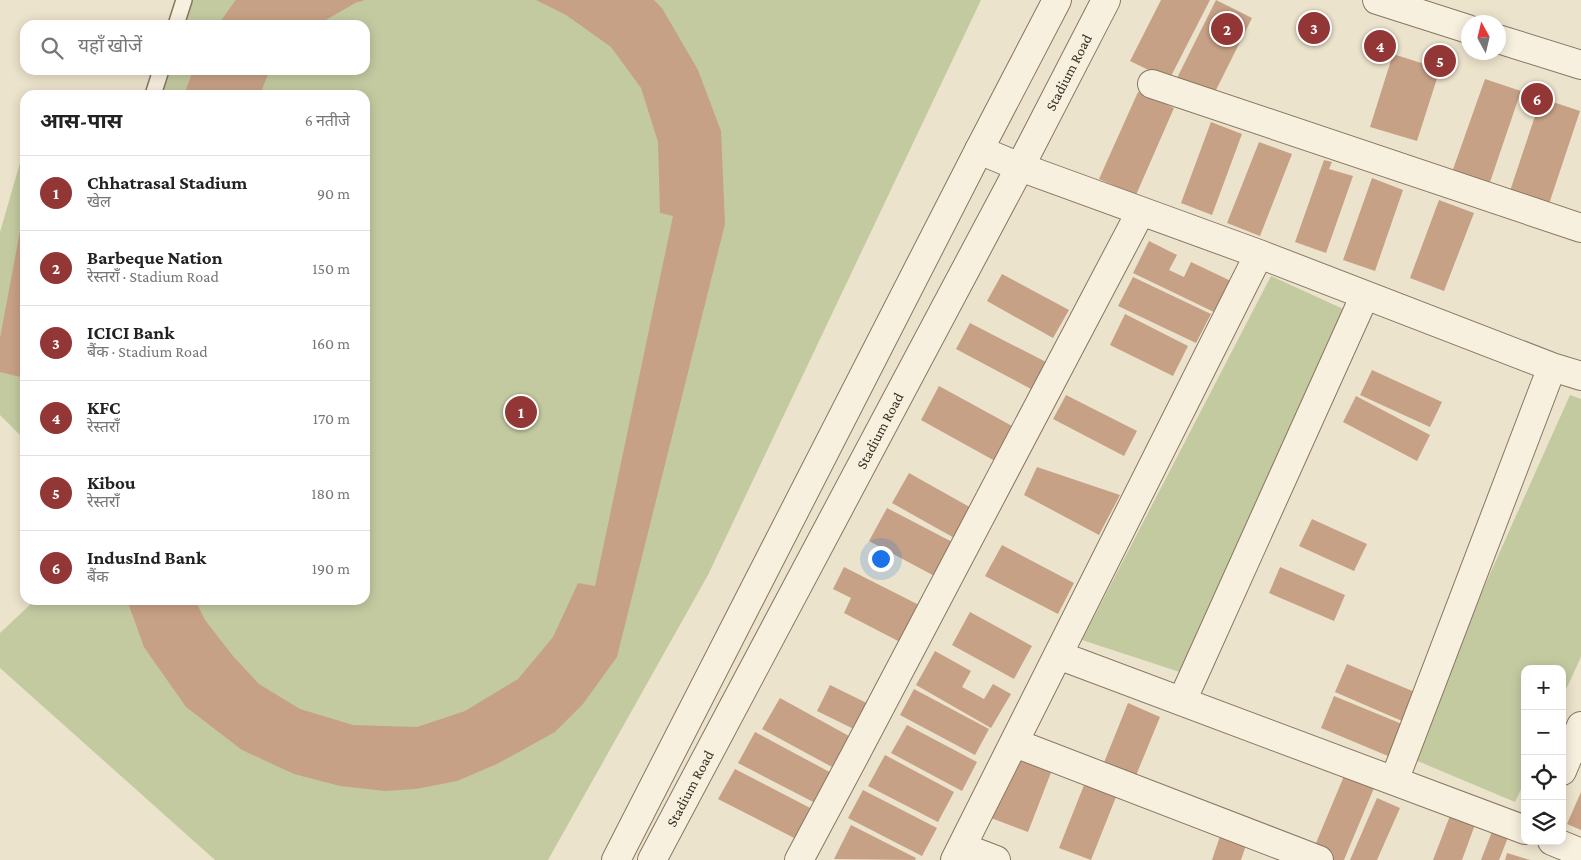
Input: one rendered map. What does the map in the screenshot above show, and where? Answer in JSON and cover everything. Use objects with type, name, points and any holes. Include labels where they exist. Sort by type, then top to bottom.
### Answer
[{"type":"street","points":[[616,860],[1057,0]]},
{"type":"street","name":"Stadium Road","points":[[652,860],[1020,167],[1106,0]]},
{"type":"street","points":[[1377,0],[1461,27]]},
{"type":"street","points":[[1506,42],[1581,65]]},
{"type":"street","points":[[1152,84],[1581,228]]},
{"type":"street","points":[[979,150],[1020,167],[1259,254],[1552,367],[1581,376]]},
{"type":"street","points":[[799,860],[1141,211]]},
{"type":"street","points":[[996,860],[959,854],[1259,254]]},
{"type":"street","points":[[1182,701],[1365,295]]},
{"type":"street","points":[[1394,781],[1552,367]]},
{"type":"street","points":[[1058,655],[1521,829]]},
{"type":"street","points":[[1566,762],[1581,726]]},
{"type":"street","points":[[1015,743],[1319,860]]},
{"type":"street","points":[[1562,845],[1581,853]]},
{"type":"lane","points":[[178,20],[184,0]]},
{"type":"lane","points":[[155,90],[159,75]]},
{"type":"green space","points":[[175,0],[981,0],[708,575],[548,860],[215,860],[0,668],[0,633],[30,605],[370,605],[370,90],[147,90],[151,75],[370,75],[370,20],[169,20]]},
{"type":"green space","points":[[20,163],[20,435],[0,415],[0,232]]},
{"type":"green space","points":[[1271,276],[1361,317],[1201,679],[1082,640]]},
{"type":"green space","points":[[1570,395],[1581,399],[1581,657],[1566,689],[1566,665],[1521,665],[1521,789],[1515,802],[1408,757]]},
{"type":"building","points":[[236,0],[363,0],[326,20],[222,20]]},
{"type":"building","points":[[536,0],[654,0],[662,8],[698,70],[721,131],[725,224],[617,657],[583,704],[555,732],[497,764],[457,781],[416,789],[385,791],[340,786],[294,774],[242,750],[186,707],[144,647],[129,605],[198,605],[205,620],[233,656],[259,684],[300,709],[353,725],[417,727],[465,711],[518,679],[553,637],[578,583],[595,586],[673,216],[660,213],[658,142],[641,88],[611,47],[566,15]]},
{"type":"building","points":[[1161,0],[1210,0],[1169,80],[1130,61]]},
{"type":"building","points":[[1216,0],[1252,18],[1211,100],[1175,82]]},
{"type":"building","points":[[1393,54],[1440,69],[1417,141],[1370,127]]},
{"type":"building","points":[[191,75],[268,75],[262,90],[186,90]]},
{"type":"building","points":[[1485,79],[1521,91],[1488,188],[1451,175]]},
{"type":"building","points":[[1138,92],[1174,108],[1136,195],[1099,179]]},
{"type":"building","points":[[1541,98],[1580,111],[1547,210],[1508,197]]},
{"type":"building","points":[[1211,122],[1242,134],[1212,215],[1181,203]]},
{"type":"building","points":[[1259,142],[1292,154],[1260,236],[1227,223]]},
{"type":"building","points":[[1324,160],[1332,162],[1329,169],[1353,176],[1326,253],[1295,242]]},
{"type":"building","points":[[1372,178],[1403,190],[1375,271],[1343,260]]},
{"type":"building","points":[[1439,200],[1474,213],[1444,291],[1410,278]]},
{"type":"building","points":[[20,231],[20,377],[0,372],[0,338]]},
{"type":"building","points":[[1149,241],[1177,255],[1169,270],[1184,277],[1191,262],[1231,281],[1216,313],[1133,273]]},
{"type":"building","points":[[1002,274],[1069,310],[1053,338],[987,301]]},
{"type":"building","points":[[1133,277],[1211,314],[1196,343],[1118,306]]},
{"type":"building","points":[[1125,314],[1188,346],[1173,376],[1110,345]]},
{"type":"building","points":[[970,323],[1046,362],[1031,389],[956,349]]},
{"type":"building","points":[[1372,370],[1442,402],[1430,427],[1360,395]]},
{"type":"building","points":[[939,386],[1014,427],[995,461],[921,420]]},
{"type":"building","points":[[1066,395],[1137,431],[1124,456],[1053,419]]},
{"type":"building","points":[[1356,396],[1430,435],[1417,461],[1343,422]]},
{"type":"building","points":[[1037,467],[1120,495],[1099,535],[1024,495]]},
{"type":"building","points":[[909,473],[982,514],[965,544],[892,503]]},
{"type":"building","points":[[887,508],[958,545],[940,579],[869,541]]},
{"type":"building","points":[[1312,519],[1367,544],[1354,571],[1299,546]]},
{"type":"building","points":[[1002,545],[1074,583],[1058,614],[985,576]]},
{"type":"building","points":[[844,567],[919,605],[900,642],[844,613],[851,598],[833,589]]},
{"type":"building","points":[[1280,567],[1345,595],[1334,621],[1269,593]]},
{"type":"building","points":[[970,612],[1032,646],[1014,679],[952,645]]},
{"type":"building","points":[[935,651],[971,671],[962,687],[984,699],[993,684],[1011,694],[991,728],[916,685]]},
{"type":"building","points":[[1347,664],[1415,692],[1402,721],[1335,692]]},
{"type":"building","points":[[830,685],[879,709],[866,735],[817,711]]},
{"type":"building","points":[[914,689],[989,729],[975,755],[900,715]]},
{"type":"building","points":[[1334,696],[1402,724],[1388,756],[1321,728]]},
{"type":"building","points":[[780,698],[849,736],[832,767],[762,729]]},
{"type":"building","points":[[1128,703],[1160,717],[1135,778],[1103,765]]},
{"type":"building","points":[[907,725],[977,762],[962,791],[891,753]]},
{"type":"building","points":[[755,732],[837,776],[821,806],[738,763]]},
{"type":"building","points":[[885,755],[954,792],[938,822],[868,786]]},
{"type":"building","points":[[1014,757],[1052,770],[1028,832],[991,818]]},
{"type":"building","points":[[735,769],[816,811],[800,841],[718,799]]},
{"type":"building","points":[[1344,776],[1374,788],[1344,860],[1323,860],[1311,855]]},
{"type":"building","points":[[1086,780],[1118,792],[1091,860],[1059,848]]},
{"type":"building","points":[[863,790],[937,828],[922,856],[848,818]]},
{"type":"building","points":[[1581,792],[1581,830],[1567,824]]},
{"type":"building","points":[[1377,798],[1400,808],[1377,860],[1350,860]]},
{"type":"building","points":[[1451,813],[1476,822],[1462,860],[1433,860]]},
{"type":"building","points":[[851,825],[916,858],[915,860],[834,859]]},
{"type":"building","points":[[1493,829],[1509,835],[1499,860],[1481,860]]},
{"type":"building","points":[[1221,833],[1247,842],[1241,860],[1212,860]]},
{"type":"building","points":[[1507,853],[1530,860],[1505,860]]},
{"type":"place","name":"ICICI Bank","points":[[1314,28]]},
{"type":"place","name":"Barbeque Nation","points":[[1227,29]]},
{"type":"place","name":"KFC","points":[[1380,46]]},
{"type":"place","name":"Kibou","points":[[1440,61]]},
{"type":"place","name":"IndusInd Bank","points":[[1537,99]]},
{"type":"place","name":"Chhatrasal Stadium","points":[[521,412]]}]
